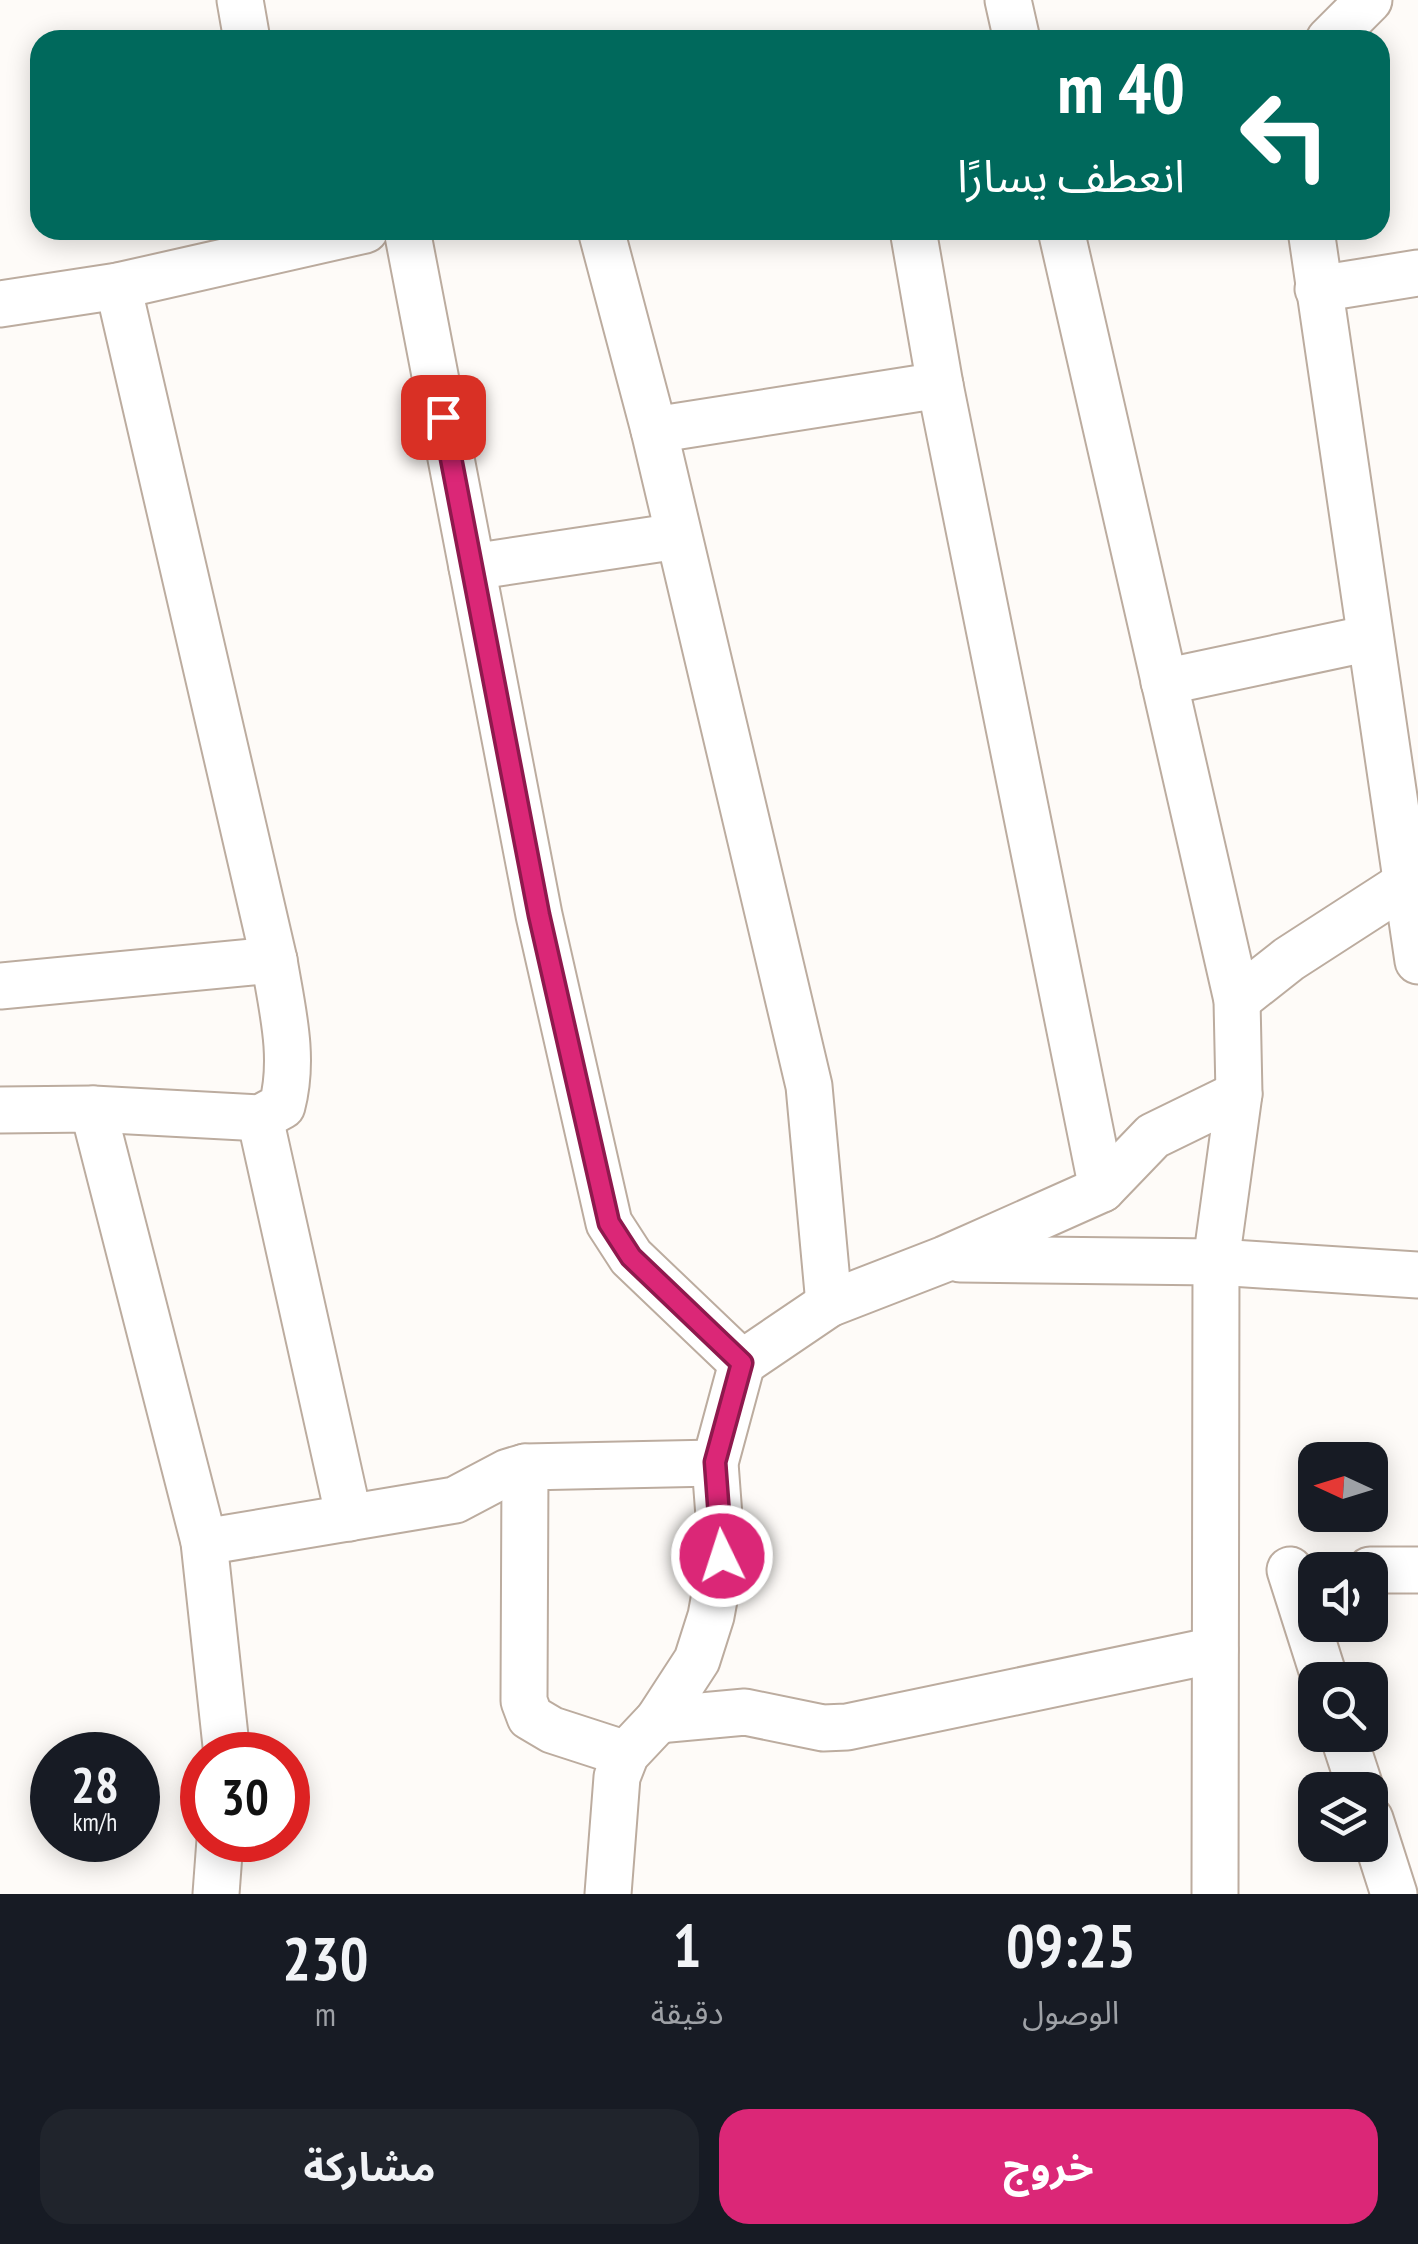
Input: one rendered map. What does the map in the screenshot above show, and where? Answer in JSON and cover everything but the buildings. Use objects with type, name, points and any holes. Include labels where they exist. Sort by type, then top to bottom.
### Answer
[{"type":"street","points":[[240,0],[244,30]]},
{"type":"street","points":[[1008,0],[1015,30]]},
{"type":"street","points":[[1339,30],[1369,0]]},
{"type":"street","points":[[0,304],[118,286],[278,240]]},
{"type":"street","points":[[409,240],[539,915],[609,1223],[631,1257],[742,1363]]},
{"type":"street","points":[[604,240],[654,430],[809,1086],[828,1304]]},
{"type":"street","points":[[915,240],[940,385],[1102,1189]]},
{"type":"street","points":[[1063,240],[1237,1000],[1239,1094],[1216,1262],[1214,1894]]},
{"type":"street","points":[[1312,240],[1418,961]]},
{"type":"street","points":[[1318,289],[1418,273]]},
{"type":"street","points":[[0,1110],[92,1109],[260,1118],[282,1106],[290,1063],[274,960],[118,286]]},
{"type":"street","points":[[654,430],[940,385]]},
{"type":"street","points":[[472,567],[678,536]]},
{"type":"street","points":[[1164,682],[1370,638]]},
{"type":"street","points":[[1237,1000],[1289,960],[1405,884]]},
{"type":"street","points":[[0,986],[274,960]]},
{"type":"street","points":[[608,1894],[617,1777],[626,1754],[658,1720],[697,1660],[711,1616],[722,1556],[715,1462],[742,1363],[828,1304],[945,1259],[1102,1189],[1153,1136],[1239,1094]]},
{"type":"street","points":[[92,1109],[204,1542],[225,1732]]},
{"type":"street","points":[[260,1118],[349,1518]]},
{"type":"street","points":[[945,1259],[1216,1262],[1418,1274]]},
{"type":"street","points":[[204,1542],[456,1500],[508,1472],[525,1468],[715,1462]]},
{"type":"street","points":[[525,1468],[524,1701],[530,1717],[552,1730],[626,1754]]},
{"type":"street","points":[[1216,1570],[1298,1570]]},
{"type":"street","points":[[1388,1570],[1418,1570]]},
{"type":"street","points":[[658,1720],[745,1712],[822,1728],[847,1727],[1215,1650]]},
{"type":"street","points":[[216,1894],[218,1862]]},
{"type":"street","points":[[1384,1862],[1394,1894]]},
{"type":"route","points":[[443,417],[539,915],[609,1223],[631,1257],[742,1363],[715,1462],[722,1556]]}]
